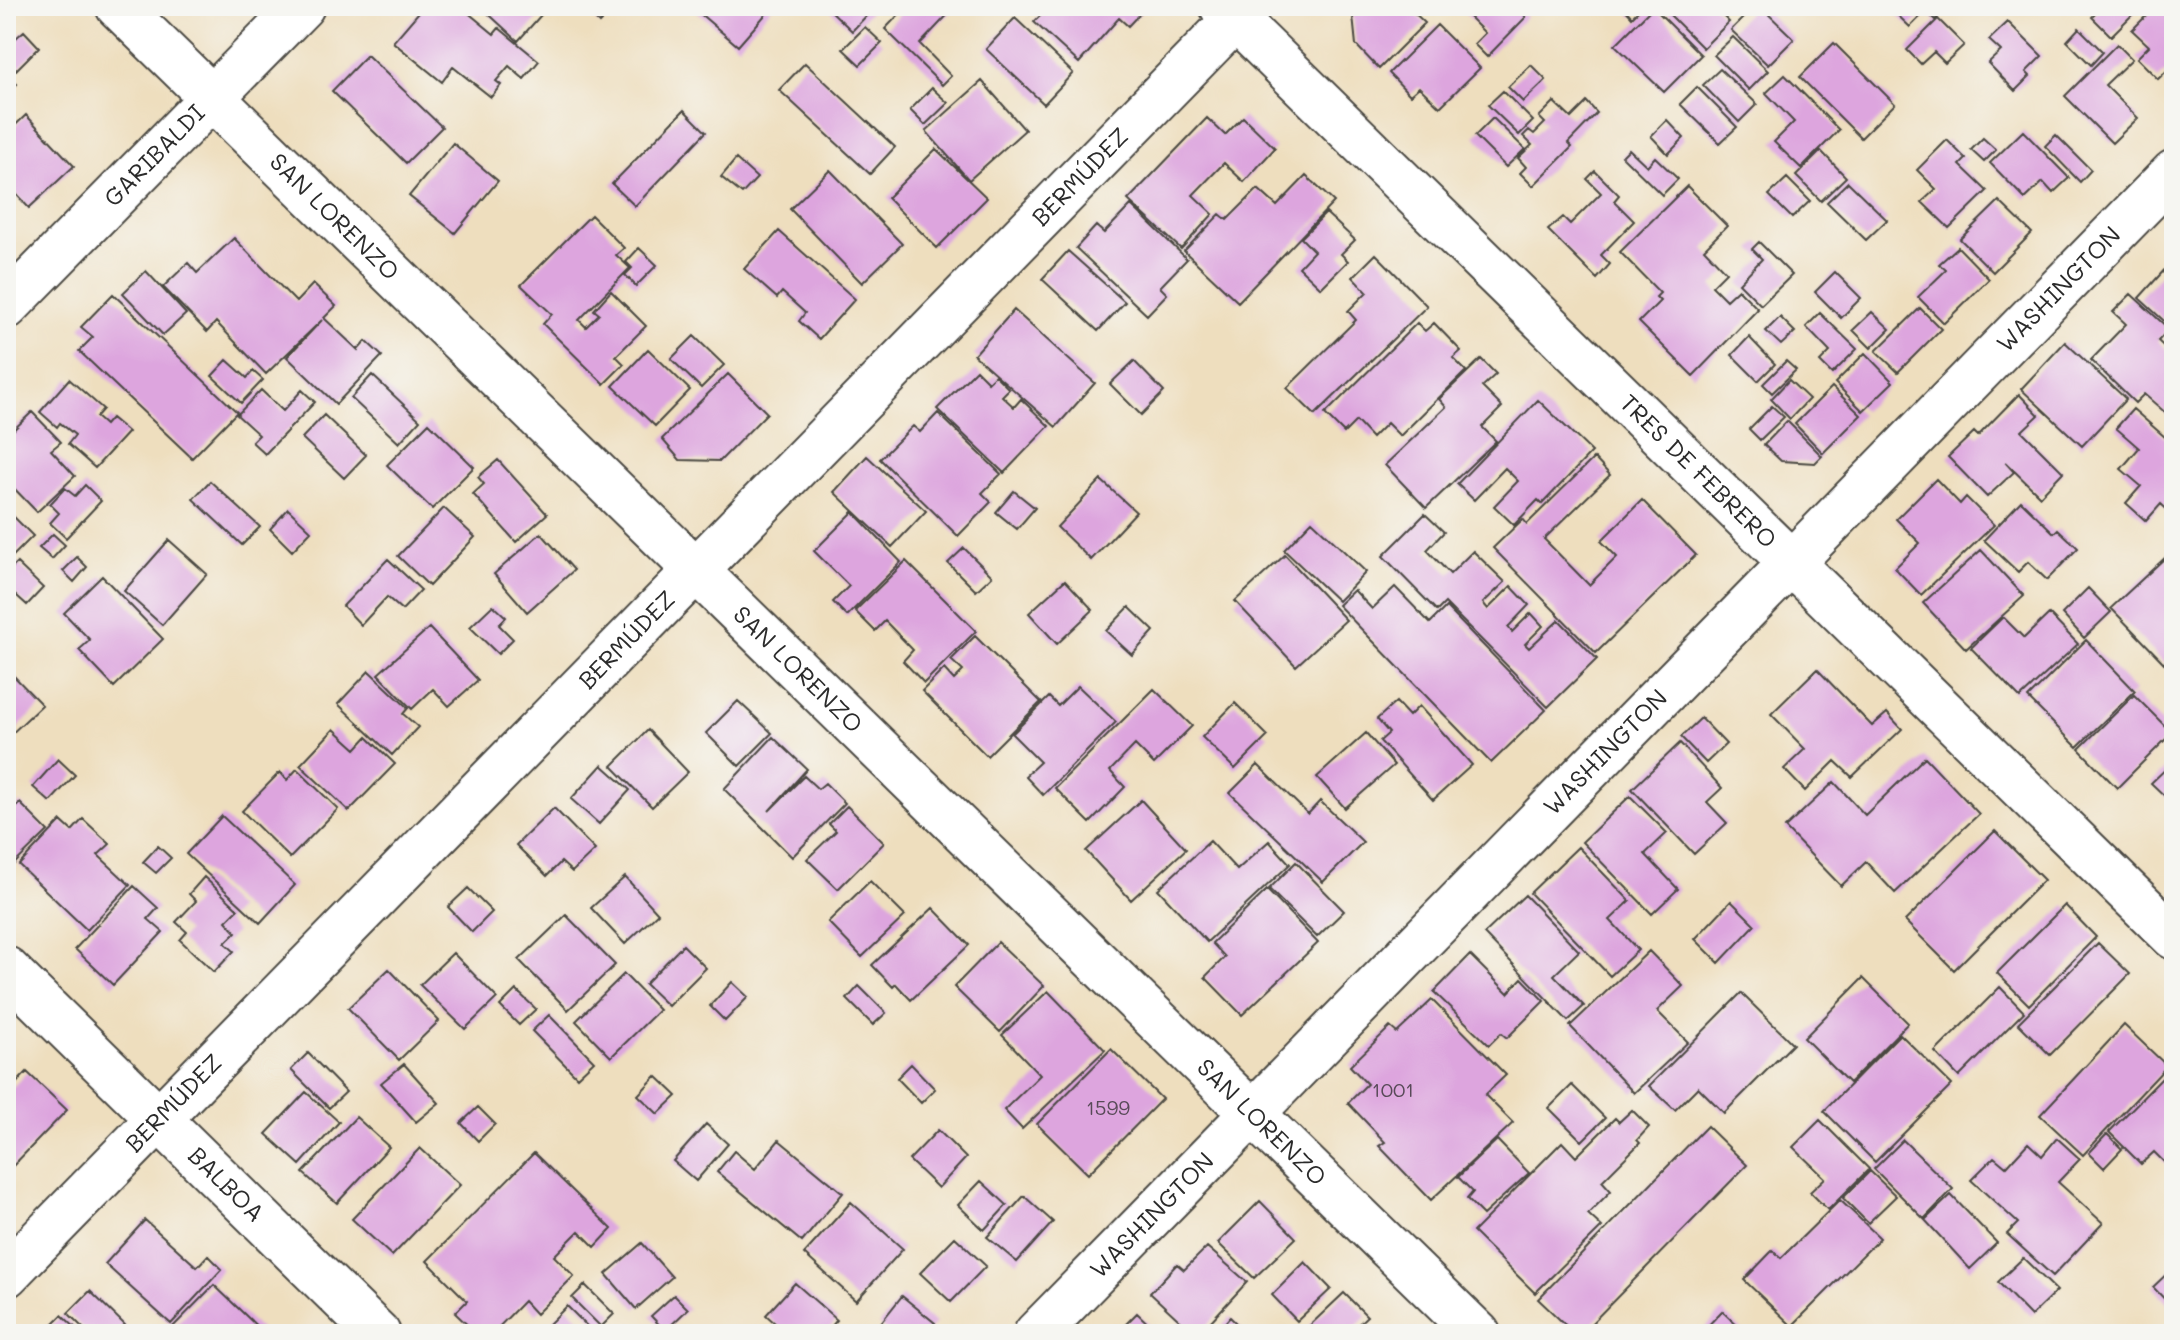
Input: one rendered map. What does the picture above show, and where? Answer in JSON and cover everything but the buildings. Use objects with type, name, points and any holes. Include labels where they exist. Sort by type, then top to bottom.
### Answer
[{"type":"street","name":"SAN LORENZO","points":[[118,6],[1478,1334]]},
{"type":"street","name":"GARIBALDI","points":[[6,307],[302,6]]},
{"type":"street","name":"TRES DE FEBRERO","points":[[1235,10],[2174,937]]},
{"type":"street","name":"BERMÚDEZ","points":[[6,1275],[696,570],[1235,10]]},
{"type":"street","name":"WASHINGTON","points":[[1036,1334],[2174,172]]},
{"type":"street","name":"BALBOA","points":[[6,969],[378,1334]]}]
